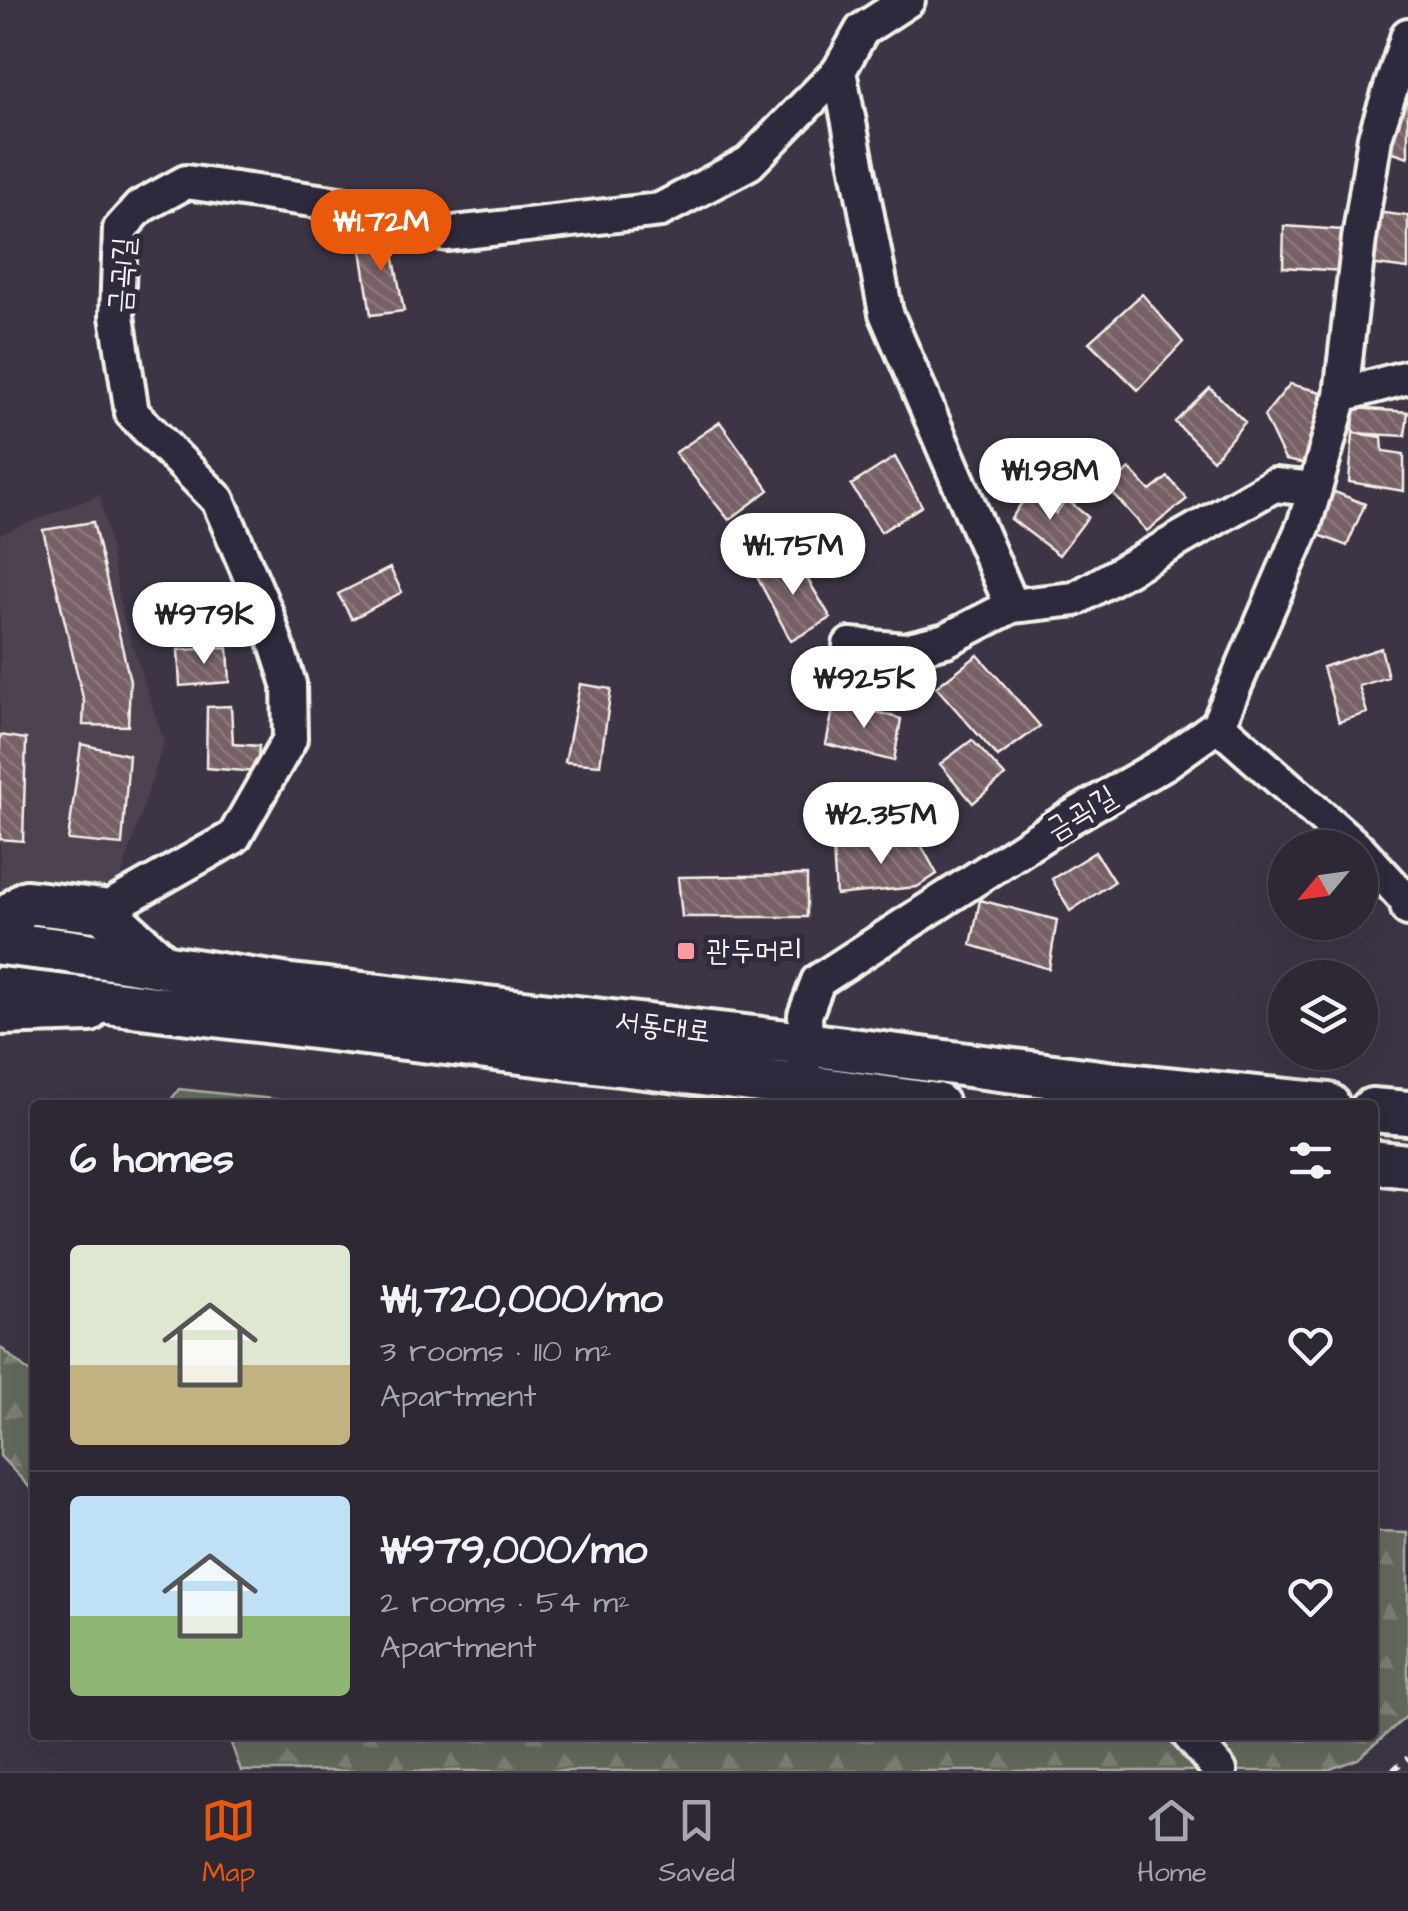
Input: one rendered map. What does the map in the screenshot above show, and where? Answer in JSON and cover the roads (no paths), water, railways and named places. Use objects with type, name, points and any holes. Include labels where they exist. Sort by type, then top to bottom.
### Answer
[{"type":"main road","points":[[0,924],[27,902],[103,911],[164,987]]},
{"type":"main road","name":"서동대로","points":[[0,942],[164,987],[901,1100]]},
{"type":"main road","name":"서동대로","points":[[0,989],[283,985],[1278,1100]]},
{"type":"main road","points":[[1378,1110],[1408,1113]]},
{"type":"main road","points":[[1378,1163],[1408,1166]]},
{"type":"street","name":"금곡1길","points":[[103,911],[234,837],[290,738],[289,684],[266,613],[218,500],[132,412],[117,316],[120,229],[140,207],[186,182],[368,208],[407,226],[446,234],[660,210],[749,164],[839,72],[862,30],[908,0]]},
{"type":"street","points":[[1337,830],[1218,726],[1304,525],[1341,396],[1375,136],[1408,36]]},
{"type":"street","points":[[839,72],[886,312],[1012,606]]},
{"type":"street","points":[[1341,396],[1408,377]]},
{"type":"street","points":[[850,645],[905,650],[946,640],[1012,606],[1075,599],[1274,485],[1315,489]]},
{"type":"street","name":"금곡1길","points":[[801,1086],[805,1015],[818,981],[1218,726]]},
{"type":"street","points":[[1378,870],[1406,900],[1408,909]]},
{"type":"street","points":[[0,1018],[110,1015],[164,987]]},
{"type":"street","points":[[1193,1740],[1220,1771]]},
{"type":"place","name":"관두머리","points":[[686,951]]}]
